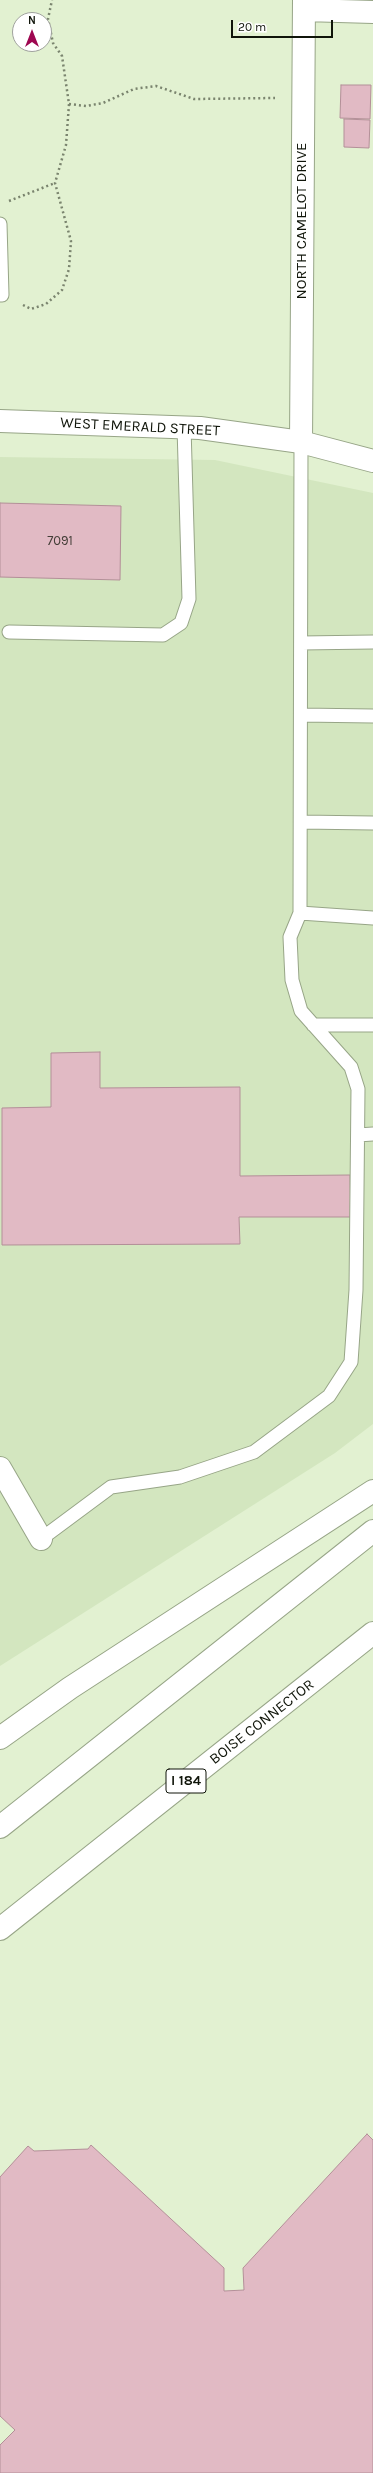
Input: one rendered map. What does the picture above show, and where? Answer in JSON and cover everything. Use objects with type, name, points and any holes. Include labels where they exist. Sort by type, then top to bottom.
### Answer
[{"type":"main road","points":[[304,5],[373,12]]},
{"type":"main road","name":"NORTH CAMELOT DRIVE","points":[[301,442],[302,98],[304,5]]},
{"type":"main road","name":"WEST EMERALD STREET","points":[[0,421],[184,427],[301,442],[373,461]]},
{"type":"main road","points":[[0,1468],[42,1539]]},
{"type":"main road","points":[[0,1738],[70,1688],[373,1491]]},
{"type":"main road","points":[[0,1827],[373,1531]]},
{"type":"main road","name":"BOISE CONNECTOR","points":[[0,1929],[373,1633]]},
{"type":"lane","points":[[1,224],[1,295]]},
{"type":"lane","points":[[9,632],[163,635],[181,623],[189,599],[184,427]]},
{"type":"lane","points":[[42,1539],[111,1487],[180,1477],[254,1452],[329,1396],[351,1362],[356,1290],[358,1090],[351,1067],[301,1011],[292,980],[290,937],[300,913],[302,715],[301,442]]},
{"type":"lane","points":[[302,643],[373,642]]},
{"type":"lane","points":[[302,715],[373,716]]},
{"type":"lane","points":[[301,822],[373,823]]},
{"type":"lane","points":[[300,913],[373,918]]},
{"type":"lane","points":[[313,1025],[373,1025]]},
{"type":"lane","points":[[358,1135],[373,1134]]},
{"type":"path","points":[[1,295],[31,309],[46,304],[62,290],[69,269],[71,241],[55,183],[66,145],[69,104],[62,56],[53,43],[48,19],[52,0]]},
{"type":"path","points":[[69,104],[86,106],[103,103],[134,89],[156,86],[194,99],[302,98]]},
{"type":"path","points":[[1,224],[1,204],[55,183]]},
{"type":"shaded area","points":[[0,457],[215,460],[373,493],[373,1424],[335,1453],[0,1666]]},
{"type":"building","points":[[341,85],[371,85],[370,119],[340,118]]},
{"type":"building","points":[[344,119],[370,120],[369,148],[344,147]]},
{"type":"building","points":[[0,503],[121,506],[120,580],[0,577]]},
{"type":"building","points":[[100,1052],[100,1088],[240,1087],[240,1176],[350,1175],[351,1217],[239,1217],[240,1244],[2,1245],[2,1108],[51,1107],[51,1053]]},
{"type":"building","points":[[367,2134],[373,2140],[373,2473],[0,2473],[0,2445],[15,2430],[0,2416],[0,2177],[28,2146],[34,2151],[88,2149],[91,2145],[224,2268],[224,2291],[244,2290],[243,2268]]}]
